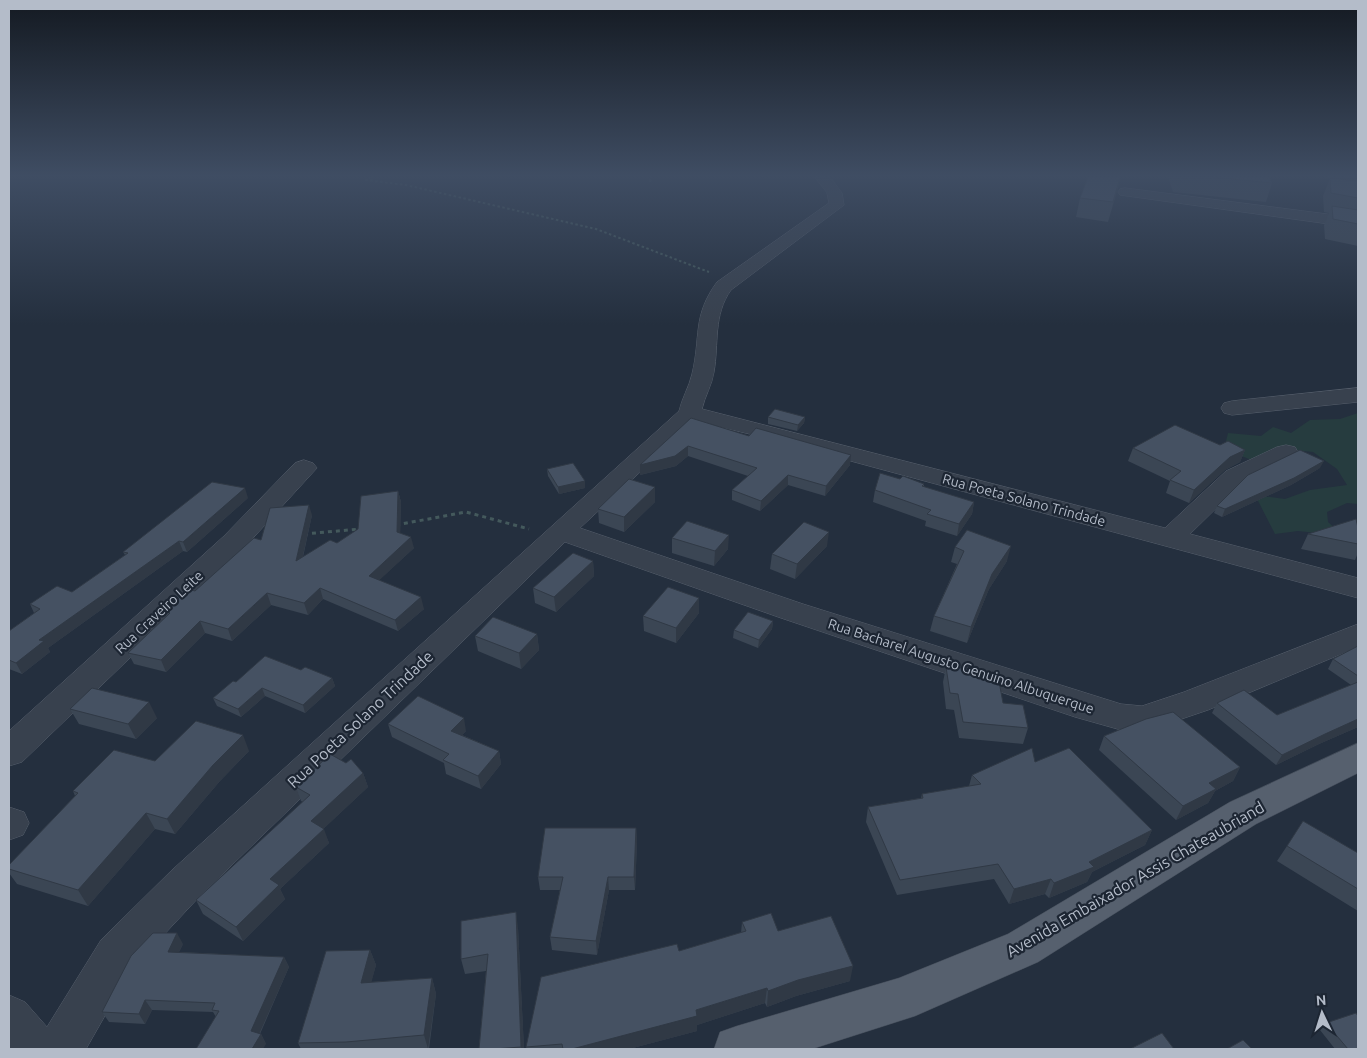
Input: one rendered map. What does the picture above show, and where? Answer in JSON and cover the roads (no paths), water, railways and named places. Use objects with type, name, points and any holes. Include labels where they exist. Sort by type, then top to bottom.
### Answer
[{"type":"main road","name":"Avenida Embaixador Assis Chateaubriand","points":[[737,1049],[899,1000],[1023,948],[1243,813],[1358,758]]},
{"type":"street","points":[[690,413],[704,369],[704,352],[710,311],[716,295],[731,280],[806,226]]},
{"type":"street","points":[[1232,408],[1358,395]]},
{"type":"street","name":"Rua Poeta Solano Trindade","points":[[60,1049],[90,996],[123,948],[186,883],[559,533],[690,413],[763,430],[1358,588]]},
{"type":"street","points":[[1170,538],[1236,476],[1286,452]]},
{"type":"street","name":"Rua Craveiro Leite","points":[[9,752],[234,542],[304,468]]},
{"type":"street","name":"Rua Bacharel Augusto Genuino Albuquerque","points":[[559,533],[1087,708],[1121,717],[1143,719],[1196,702],[1358,634]]},
{"type":"street","points":[[9,1018],[35,1049]]}]
